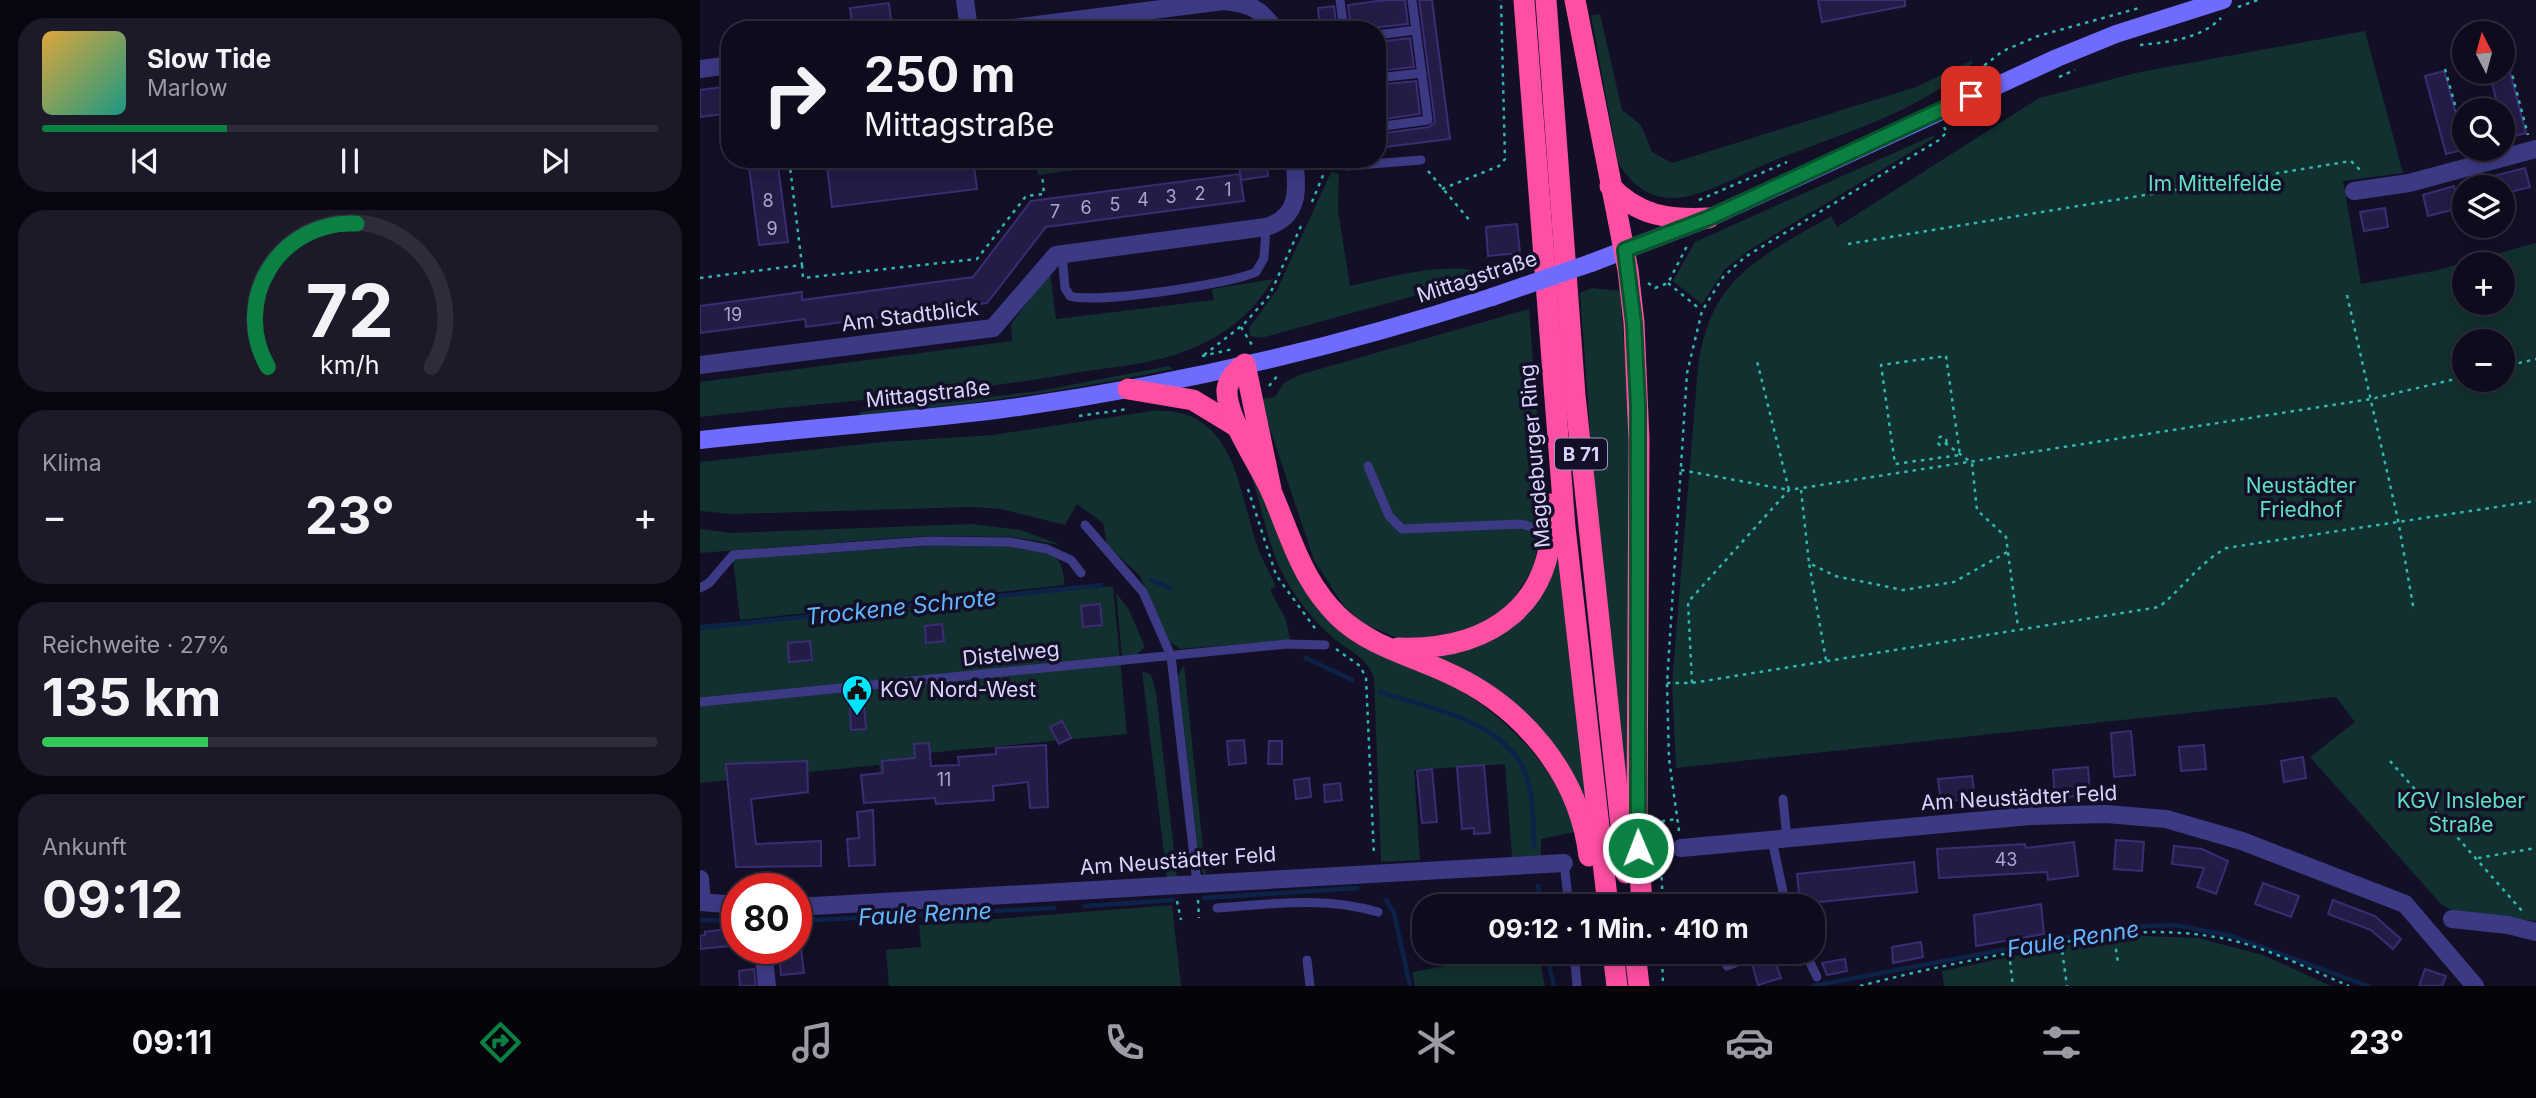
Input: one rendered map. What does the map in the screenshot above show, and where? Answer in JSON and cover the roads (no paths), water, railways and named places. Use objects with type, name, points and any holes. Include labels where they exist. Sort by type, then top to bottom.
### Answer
[{"type":"highway","name":"Magdeburger Ring","points":[[1524,0],[1552,383],[1607,894]]},
{"type":"highway","name":"B 71","points":[[1546,0],[1575,395],[1629,894]]},
{"type":"highway","points":[[1575,0],[1610,186],[1625,250],[1638,385],[1637,818],[1641,894]]},
{"type":"highway","points":[[1610,186],[1622,198],[1644,212],[1667,218],[1709,218]]},
{"type":"highway","points":[[1248,354],[1234,372],[1227,389],[1231,410],[1271,489],[1296,553],[1320,595],[1349,626],[1385,646],[1482,691],[1512,713],[1542,745],[1562,775],[1582,820],[1593,894]]},
{"type":"highway","points":[[1248,354],[1271,489]]},
{"type":"highway","points":[[1385,646],[1447,646],[1492,631],[1513,613],[1533,588],[1545,558],[1550,533],[1544,409],[1552,383]]},
{"type":"highway","points":[[1128,389],[1193,400],[1239,428]]},
{"type":"highway","points":[[1613,964],[1617,986]]},
{"type":"street","points":[[965,0],[968,21]]},
{"type":"street","name":"Mittagstraße","points":[[700,440],[985,411],[1128,389],[1248,354],[1334,343],[1492,297],[1709,218],[2013,76],[2116,34],[2223,0]]},
{"type":"street","points":[[1068,21],[1223,1],[1247,3],[1265,15],[1269,21]]},
{"type":"street","points":[[700,69],[721,66]]},
{"type":"street","points":[[2354,191],[2409,183],[2534,149]]},
{"type":"street","points":[[1062,254],[1266,227],[1300,210],[1295,168]]},
{"type":"street","name":"Am Stadtblick","points":[[700,365],[990,328],[1001,321],[1048,261],[1062,254]]},
{"type":"street","name":"Am Neustädter Feld","points":[[1681,848],[2058,814],[2126,814],[2177,821],[2230,836],[2405,904],[2475,986]]},
{"type":"street","name":"Am Neustädter Feld","points":[[812,906],[1375,871],[1564,863]]},
{"type":"street","points":[[700,879],[701,902],[721,904]]},
{"type":"street","points":[[2452,919],[2532,925]]},
{"type":"street","points":[[765,964],[768,986]]},
{"type":"lane","points":[[1340,0],[1343,21]]},
{"type":"lane","points":[[1386,126],[1427,120],[1412,0]]},
{"type":"lane","points":[[1386,34],[1416,30]]},
{"type":"lane","points":[[1386,77],[1422,73]]},
{"type":"lane","points":[[1386,165],[1421,160]]},
{"type":"lane","points":[[1062,254],[1065,288],[1070,296],[1085,298],[1152,292],[1235,279],[1256,272],[1265,253],[1266,227]]},
{"type":"lane","points":[[1368,466],[1390,516],[1402,529],[1521,524],[1550,533]]},
{"type":"lane","points":[[1085,525],[1143,592],[1160,624],[1171,656],[1197,883]]},
{"type":"lane","points":[[700,588],[709,583],[733,555],[928,541],[1010,542],[1047,549],[1071,560],[1081,573]]},
{"type":"lane","name":"Distelweg","points":[[700,702],[1287,644],[1325,645]]},
{"type":"lane","points":[[1783,799],[1780,839],[1785,894]]},
{"type":"lane","points":[[1564,863],[1568,894]]},
{"type":"lane","points":[[1217,908],[1314,900],[1378,912]]},
{"type":"lane","points":[[1307,960],[1310,986]]},
{"type":"lane","points":[[1575,964],[1577,986]]},
{"type":"lane","points":[[1727,966],[1732,964]]},
{"type":"lane","points":[[1811,964],[1817,977]]},
{"type":"waterway","name":"Trockene Schrote","points":[[1151,580],[1171,588]]},
{"type":"waterway","name":"Trockene Schrote","points":[[700,628],[1101,585]]},
{"type":"waterway","name":"Trockene Schrote","points":[[1306,658],[1352,680]]},
{"type":"waterway","name":"Trockene Schrote","points":[[1380,692],[1467,721],[1488,731],[1505,745],[1519,761],[1528,781],[1534,846]]},
{"type":"waterway","name":"Trockene Schrote","points":[[1538,886],[1539,894]]},
{"type":"waterway","name":"Faule Renne","points":[[1204,898],[1357,888]]},
{"type":"waterway","name":"Faule Renne","points":[[1085,906],[1173,900]]},
{"type":"waterway","name":"Faule Renne","points":[[1386,900],[1394,913],[1410,986]]},
{"type":"waterway","name":"Faule Renne","points":[[812,920],[1054,908]]},
{"type":"waterway","name":"Faule Renne","points":[[700,920],[721,921]]},
{"type":"waterway","name":"Faule Renne","points":[[1813,986],[2122,927],[2175,925],[2232,936],[2368,986]]},
{"type":"waterway","name":"Trockene Schrote","points":[[1549,964],[1554,986]]},
{"type":"place","name":"KGV Nord-West","points":[[857,717]]},
{"type":"park label","name":"Im Mittelfelde","points":[[2215,184]]},
{"type":"park label","name":"Neustädter Friedhof","points":[[2301,498]]},
{"type":"park label","name":"KGV Insleber Straße","points":[[2461,813]]}]
